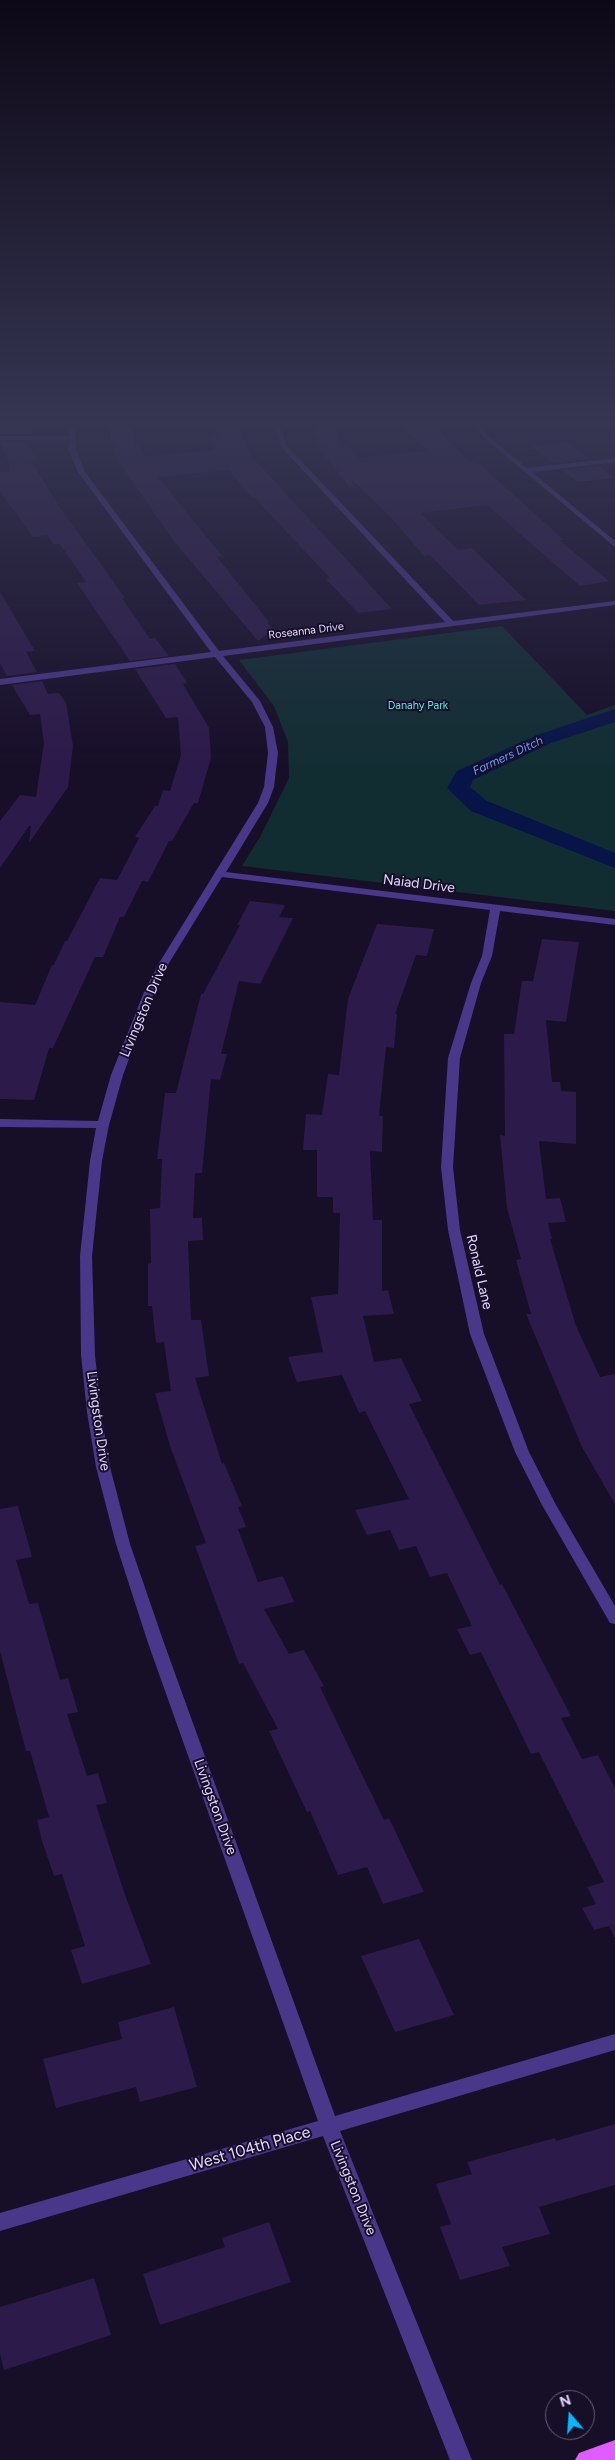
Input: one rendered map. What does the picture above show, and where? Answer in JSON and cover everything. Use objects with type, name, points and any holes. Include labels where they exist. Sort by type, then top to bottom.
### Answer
[{"type":"main road","points":[[586,2460],[615,2450]]},
{"type":"street","name":"Livingston Drive","points":[[133,541],[264,714],[272,740],[273,753],[269,786],[262,803],[173,948],[149,992],[117,1075],[103,1125],[96,1161],[86,1256],[88,1355],[94,1412],[103,1467],[123,1544],[156,1643],[328,2126],[461,2460]]},
{"type":"street","points":[[373,541],[452,624]]},
{"type":"street","name":"Roseanna Drive","points":[[0,682],[615,603]]},
{"type":"street","name":"Naiad Drive","points":[[220,874],[615,922]]},
{"type":"street","name":"Ronald Lane","points":[[496,907],[487,956],[476,983],[454,1058],[447,1167],[454,1230],[477,1334],[497,1391],[522,1452],[549,1506],[615,1619]]},
{"type":"street","points":[[0,1123],[103,1125]]},
{"type":"street","name":"West 104th Place","points":[[0,2222],[615,2042]]},
{"type":"green space","name":"Danahy Park","points":[[502,626],[587,715],[615,705],[615,911],[242,866],[261,835],[289,778],[288,742],[274,706],[239,660]]},
{"type":"building","points":[[51,541],[84,541],[125,598],[122,598],[150,639],[155,638],[169,656],[130,661],[77,583],[86,582],[60,544],[53,544]]},
{"type":"building","points":[[174,541],[210,541],[222,556],[217,557],[269,622],[267,622],[273,630],[258,641]]},
{"type":"building","points":[[295,541],[329,541],[392,609],[358,613],[326,579],[330,578]]},
{"type":"building","points":[[411,541],[449,541],[458,550],[472,548],[526,600],[479,605],[430,555],[424,556]]},
{"type":"building","points":[[528,541],[560,541],[609,581],[580,586]]},
{"type":"building","points":[[0,592],[35,651],[26,652],[37,672],[7,676],[0,663]]},
{"type":"building","points":[[175,664],[187,683],[183,684],[209,728],[211,758],[198,803],[194,803],[172,841],[169,841],[148,882],[142,881],[124,917],[120,917],[103,957],[95,957],[53,1048],[49,1048],[34,1100],[0,1099],[0,1002],[35,1005],[52,965],[54,965],[100,878],[117,880],[139,838],[135,837],[155,806],[158,806],[163,790],[170,791],[181,755],[178,717],[166,718],[135,669]]},
{"type":"building","points":[[42,681],[48,694],[59,693],[66,703],[73,746],[68,787],[29,843],[31,826],[29,826],[0,868],[0,821],[20,795],[36,797],[44,743],[40,714],[30,715],[12,685]]},
{"type":"building","points":[[250,901],[285,905],[279,917],[293,918],[260,984],[239,981],[221,1054],[227,1054],[220,1080],[211,1079],[202,1173],[195,1173],[193,1218],[202,1218],[203,1240],[188,1241],[191,1320],[201,1320],[209,1376],[195,1378],[222,1464],[224,1463],[242,1506],[238,1507],[246,1527],[238,1529],[258,1582],[283,1576],[294,1602],[264,1609],[289,1654],[304,1650],[324,1686],[320,1687],[384,1820],[389,1818],[424,1892],[383,1904],[367,1867],[338,1875],[310,1811],[307,1812],[269,1731],[278,1729],[243,1663],[239,1664],[195,1546],[206,1543],[170,1446],[155,1393],[171,1391],[164,1342],[156,1343],[152,1306],[148,1306],[148,1264],[151,1263],[150,1209],[160,1208],[162,1159],[157,1159],[165,1093],[176,1093],[201,994],[203,994],[240,925],[237,925]]},
{"type":"building","points":[[377,924],[434,929],[427,956],[416,955],[395,1014],[397,1014],[394,1048],[386,1047],[379,1116],[383,1116],[382,1152],[370,1151],[373,1220],[382,1220],[382,1291],[388,1290],[394,1314],[363,1316],[374,1362],[401,1358],[422,1401],[409,1404],[500,1585],[502,1584],[571,1716],[561,1718],[582,1759],[598,1755],[615,1788],[615,1938],[609,1926],[594,1930],[582,1908],[596,1904],[587,1887],[604,1882],[539,1752],[531,1754],[481,1652],[470,1655],[457,1629],[472,1626],[447,1573],[430,1577],[416,1546],[399,1550],[390,1530],[367,1535],[355,1510],[409,1499],[365,1411],[359,1413],[342,1375],[297,1382],[288,1357],[323,1352],[311,1297],[338,1294],[340,1213],[333,1213],[333,1197],[317,1197],[317,1150],[303,1150],[306,1114],[322,1115],[328,1074],[339,1075],[348,999]]},
{"type":"building","points":[[542,939],[579,942],[566,1022],[546,1020],[552,1082],[560,1082],[561,1091],[576,1092],[576,1144],[539,1141],[546,1199],[560,1198],[566,1222],[548,1223],[552,1239],[550,1239],[576,1326],[600,1377],[615,1374],[615,1504],[582,1447],[526,1314],[531,1314],[516,1260],[521,1259],[507,1208],[500,1135],[505,1136],[504,1034],[514,1034],[522,981],[533,981]]},
{"type":"building","points":[[18,1506],[32,1557],[16,1560],[29,1604],[38,1603],[60,1680],[68,1678],[78,1712],[67,1714],[87,1776],[98,1773],[107,1803],[96,1805],[124,1892],[151,1964],[82,1984],[71,1950],[85,1946],[62,1874],[54,1876],[42,1841],[37,1820],[49,1817],[30,1751],[26,1751],[0,1651],[0,1509]]},
{"type":"building","points":[[419,1939],[454,2015],[395,2032],[361,1956]]},
{"type":"building","points":[[174,2007],[197,2087],[140,2102],[136,2087],[56,2108],[43,2059],[122,2039],[118,2022]]},
{"type":"building","points":[[615,2124],[615,2185],[539,2207],[550,2234],[502,2247],[510,2266],[460,2280],[440,2227],[451,2224],[436,2184],[472,2174],[467,2162],[555,2138],[556,2141]]},
{"type":"building","points":[[269,2222],[291,2282],[160,2325],[143,2274],[225,2247],[222,2238]]},
{"type":"building","points":[[94,2278],[111,2335],[4,2370],[0,2354],[0,2307]]},
{"type":"waterway","name":"Farmers Ditch","points":[[615,715],[544,739],[465,776],[458,788],[479,806],[615,861]]}]
